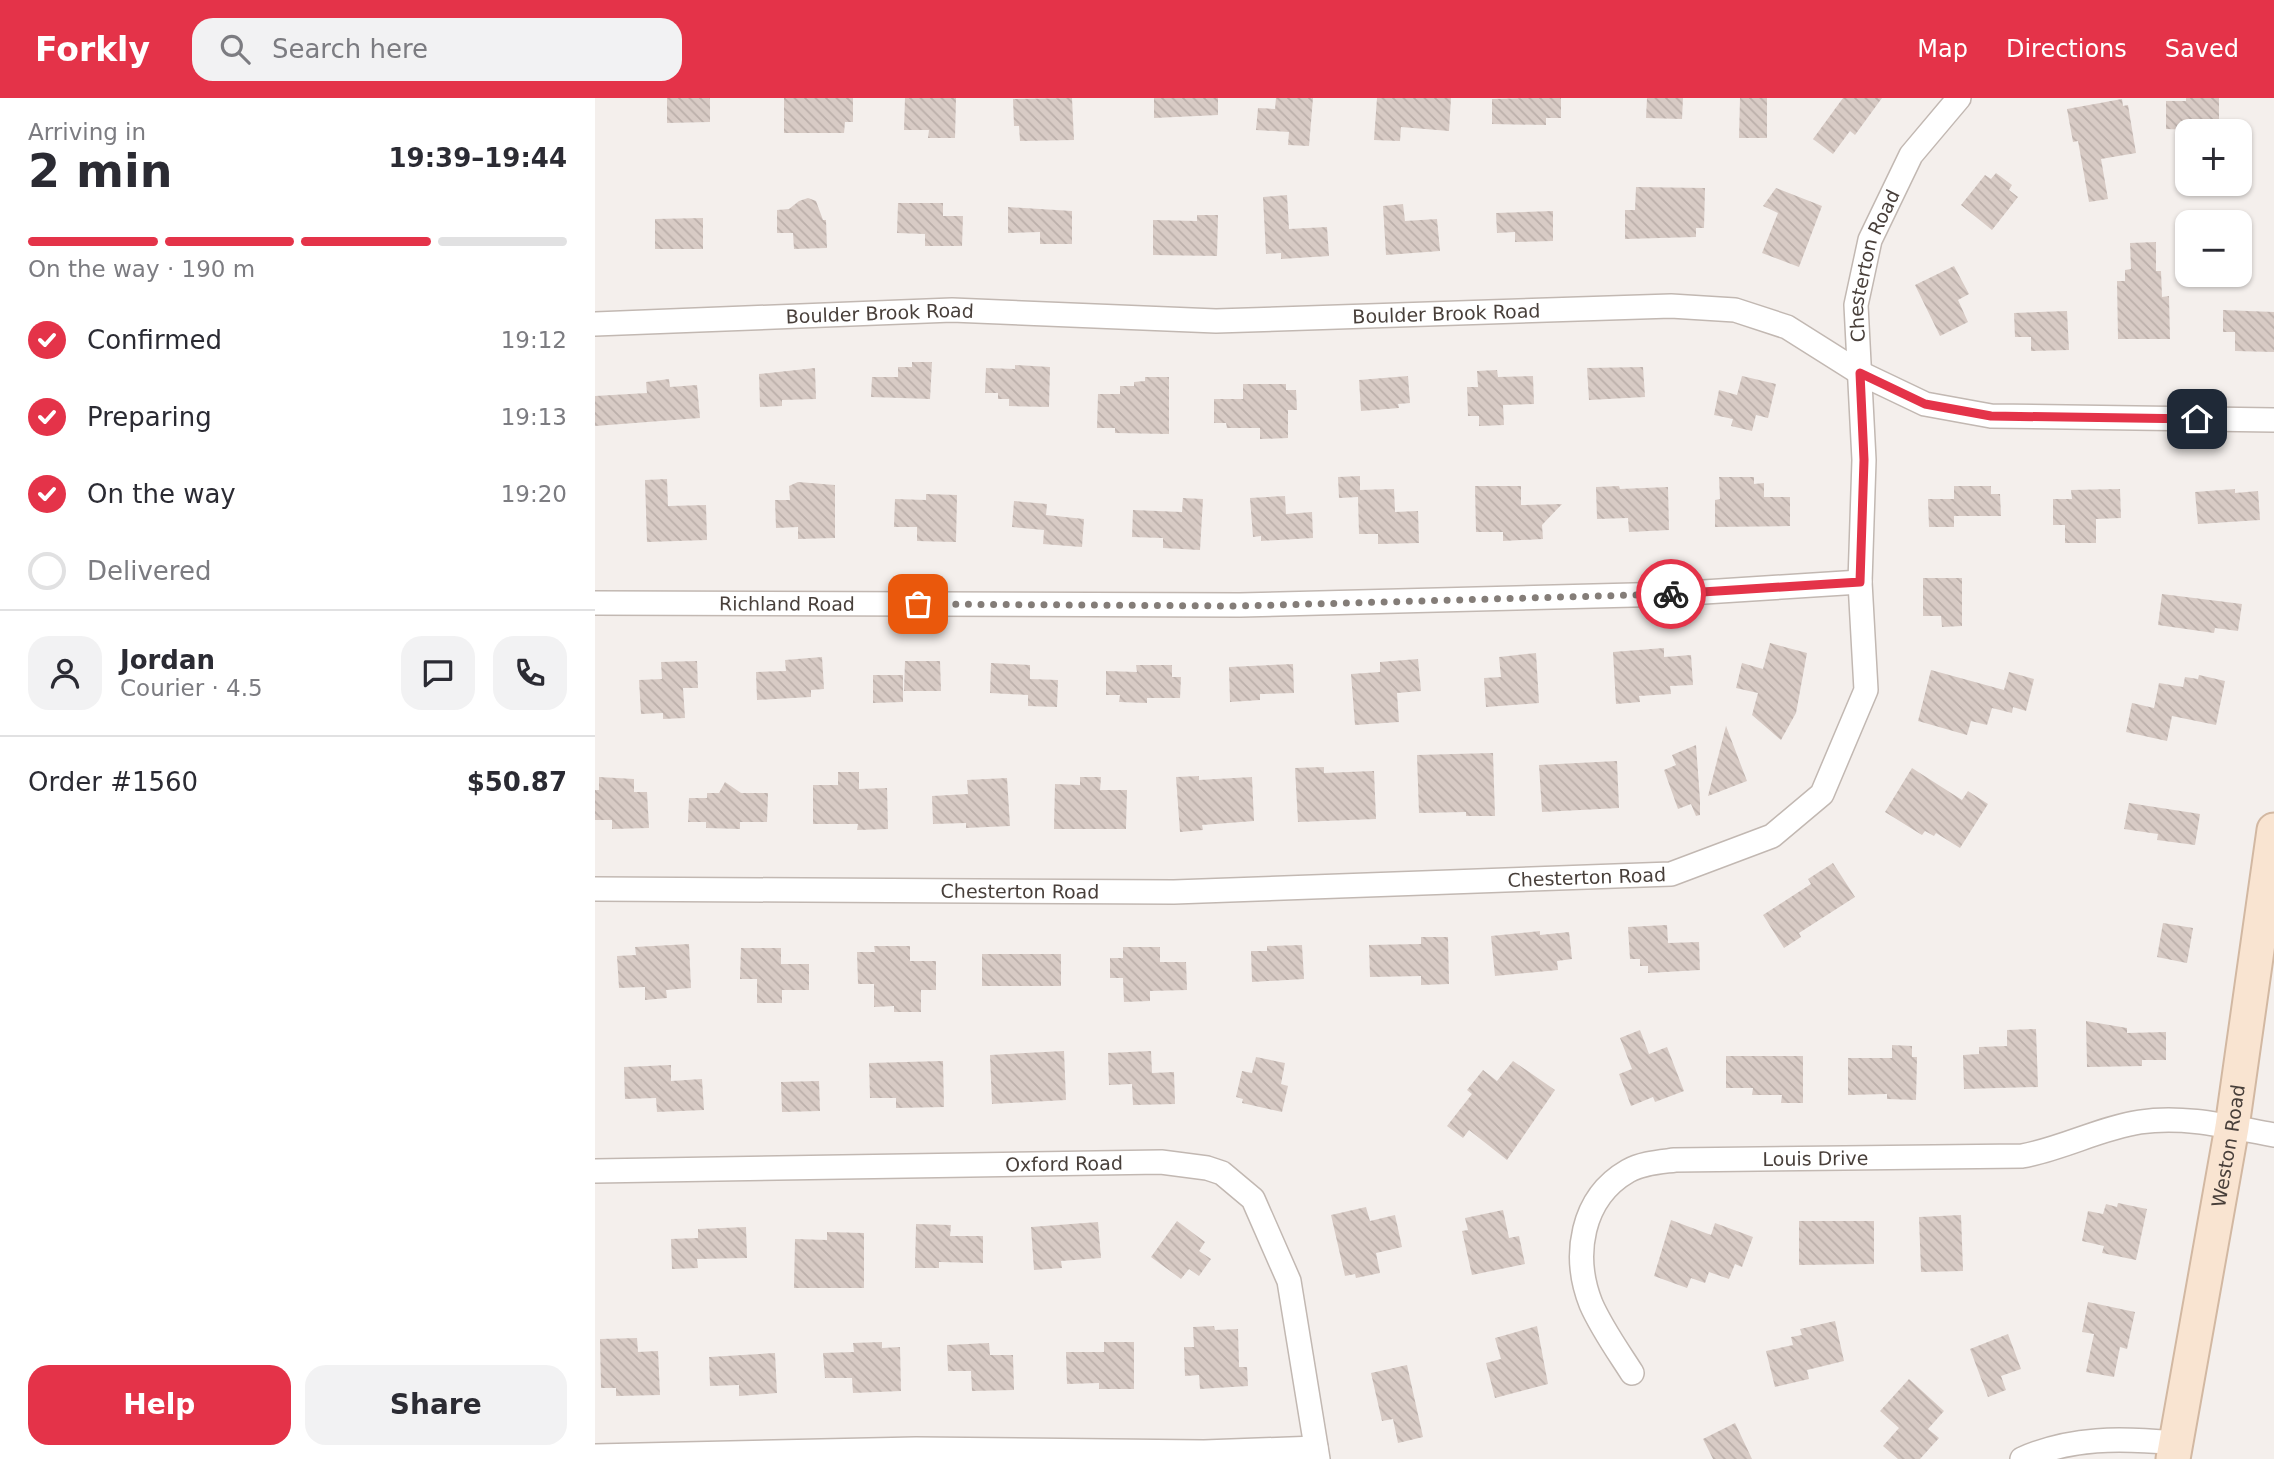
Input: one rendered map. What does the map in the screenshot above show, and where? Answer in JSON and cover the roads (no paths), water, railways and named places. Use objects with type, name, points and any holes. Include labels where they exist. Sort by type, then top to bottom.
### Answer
[{"type":"main road","name":"Weston Road","points":[[2173,1451],[2232,1127],[2274,830]]},
{"type":"street","name":"Chesterton Road","points":[[595,889],[1174,891],[1671,874],[1772,835],[1822,794],[1866,690],[1860,582],[1864,460],[1856,305],[1870,240],[1911,155],[1956,99]]},
{"type":"street","name":"Boulder Brook Road","points":[[595,324],[952,310],[1216,321],[1671,306],[1735,310],[1787,327],[1860,373],[1925,404],[1991,416],[2274,420]]},
{"type":"street","name":"Richland Road","points":[[595,603],[1240,606],[1673,594],[1860,582]]},
{"type":"street","name":"Louis Drive","points":[[1632,1373],[1591,1302],[1581,1256],[1581,1237],[1599,1199],[1629,1170],[1675,1160],[2022,1156],[2050,1151],[2140,1122],[2181,1121],[2274,1135]]},
{"type":"street","name":"Oxford Road","points":[[595,1171],[1161,1162],[1207,1168],[1221,1173],[1252,1199],[1289,1281],[1317,1454]]},
{"type":"street","points":[[2022,1459],[2049,1447],[2118,1438],[2173,1451]]},
{"type":"street","points":[[595,1456],[916,1449],[1317,1454]]}]
